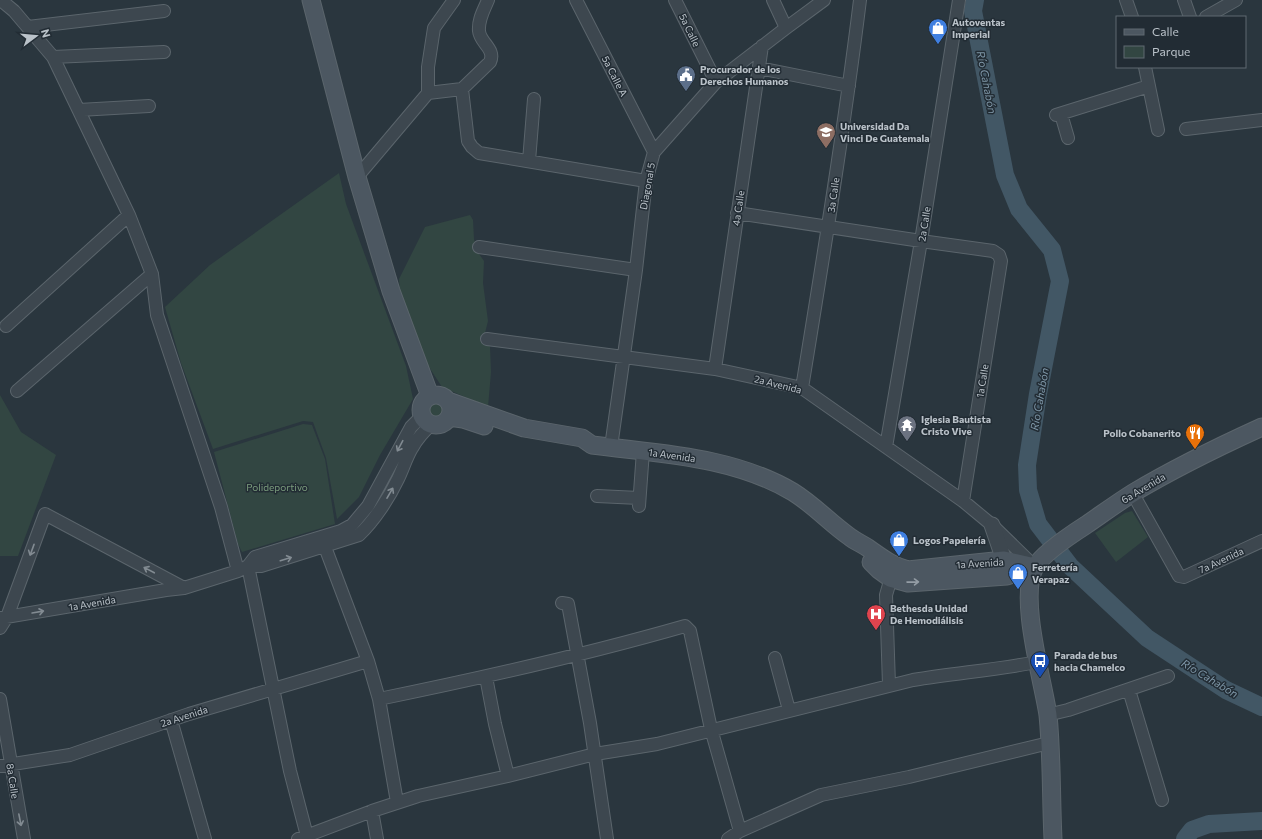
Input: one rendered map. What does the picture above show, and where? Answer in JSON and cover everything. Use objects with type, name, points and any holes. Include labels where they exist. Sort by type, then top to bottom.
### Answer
[{"type":"main road","points":[[311,0],[357,177],[391,291],[430,396]]},
{"type":"main road","points":[[430,396],[440,396],[449,409],[441,424],[427,419],[423,404],[430,396]]},
{"type":"main road","name":"1a Avenida","points":[[449,409],[524,428],[582,438],[592,445],[706,460],[767,478],[816,507],[850,538],[859,551],[879,570],[892,572],[1004,560],[1039,562]]},
{"type":"main road","name":"6a Avenida","points":[[1039,562],[1074,533],[1132,494],[1214,449],[1262,426]]},
{"type":"main road","points":[[1039,562],[1032,574],[1029,596],[1037,662],[1048,715],[1052,839]]},
{"type":"main road","name":"1a Avenida","points":[[892,572],[908,583],[1007,576],[1039,562]]},
{"type":"street","points":[[2,0],[28,27],[52,57],[129,215],[152,274],[157,315],[243,568],[274,690],[303,837],[397,802],[418,796],[508,776],[595,754],[657,744],[710,729],[888,685],[1037,662]]},
{"type":"street","points":[[357,177],[428,92],[428,67],[434,28],[454,0]]},
{"type":"street","points":[[428,92],[462,89],[490,62],[492,52],[479,33],[479,20],[488,0]]},
{"type":"street","name":"5a Calle A","points":[[576,0],[654,152]]},
{"type":"street","name":"5a Calle","points":[[676,0],[716,82]]},
{"type":"street","points":[[773,0],[786,28]]},
{"type":"street","name":"Diagonal 5","points":[[611,447],[636,270],[646,181],[654,152],[716,82],[824,0]]},
{"type":"street","name":"3a Calle","points":[[802,388],[829,227],[860,0]]},
{"type":"street","name":"2a Calle","points":[[886,447],[921,241],[959,0]]},
{"type":"street","points":[[1126,0],[1132,16]]},
{"type":"street","points":[[1184,0],[1190,16]]},
{"type":"street","points":[[1208,16],[1236,0]]},
{"type":"street","points":[[28,27],[164,11]]},
{"type":"street","name":"4a Calle","points":[[714,369],[762,46]]},
{"type":"street","points":[[52,57],[164,52]]},
{"type":"street","points":[[759,68],[849,86]]},
{"type":"street","points":[[1145,68],[1158,130]]},
{"type":"street","points":[[1068,138],[1058,115],[1149,86]]},
{"type":"street","points":[[462,89],[468,141],[472,148],[479,153],[646,181]]},
{"type":"street","points":[[529,161],[534,99]]},
{"type":"street","points":[[79,110],[149,106]]},
{"type":"street","points":[[1186,129],[1262,120]]},
{"type":"street","points":[[737,213],[921,241]]},
{"type":"street","points":[[6,326],[129,215]]},
{"type":"street","name":"1a Calle","points":[[921,241],[993,251],[998,255],[1001,261],[963,501]]},
{"type":"street","points":[[479,247],[636,270]]},
{"type":"street","points":[[18,391],[152,274]]},
{"type":"street","name":"2a Avenida","points":[[487,339],[714,369],[802,388],[963,501],[1039,562]]},
{"type":"street","name":"1a Avenida","points":[[4,618],[184,588],[243,568],[261,566],[323,542],[352,525],[356,521],[368,506],[410,427],[427,419]]},
{"type":"street","points":[[597,496],[639,502],[643,452]]},
{"type":"street","name":"7a Avenida","points":[[1132,494],[1179,576],[1184,577],[1262,541]]},
{"type":"street","points":[[0,628],[45,514],[184,588]]},
{"type":"street","points":[[992,525],[1004,560]]},
{"type":"street","points":[[323,542],[368,661],[379,699],[397,802]]},
{"type":"street","points":[[888,685],[886,595],[892,572]]},
{"type":"street","points":[[562,603],[568,604],[578,654],[595,754],[607,839]]},
{"type":"street","points":[[379,699],[486,677],[685,626],[690,630],[710,729],[740,830]]},
{"type":"street","points":[[775,658],[790,710]]},
{"type":"street","name":"2a Avenida","points":[[5,765],[70,755],[171,720],[368,661]]},
{"type":"street","points":[[1048,715],[1130,690],[1168,676]]},
{"type":"street","points":[[486,677],[495,724],[508,776]]},
{"type":"street","points":[[1130,690],[1162,800]]},
{"type":"street","name":"8a Calle","points":[[0,699],[5,765],[24,839]]},
{"type":"street","points":[[171,720],[205,839]]},
{"type":"street","points":[[728,839],[740,830],[821,795],[838,790],[908,777],[1049,743]]},
{"type":"street","points":[[372,811],[377,839]]},
{"type":"green space","points":[[339,173],[346,204],[406,366],[413,399],[380,455],[359,497],[337,519],[326,458],[313,422],[303,421],[213,449],[181,363],[165,307],[210,265]]},
{"type":"green space","points":[[470,215],[473,220],[474,239],[477,251],[484,261],[483,283],[488,321],[484,337],[490,347],[491,372],[488,407],[442,387],[427,364],[400,293],[399,279],[425,227]]},
{"type":"green space","points":[[0,395],[21,432],[56,455],[18,556],[0,556]]},
{"type":"green space","points":[[436,401],[443,406],[444,409],[439,416],[436,417],[429,412],[428,409],[433,402]]},
{"type":"green space","name":"Polideportivo","points":[[303,424],[312,425],[325,459],[335,524],[242,552],[238,544],[214,452]]},
{"type":"green space","points":[[1132,511],[1148,537],[1116,562],[1095,533],[1125,513]]},
{"type":"waterway","name":"Río Cahabón","points":[[975,0],[973,11],[1005,175],[1019,209],[1052,250],[1060,281],[1038,394],[1027,465],[1028,490],[1038,524],[1070,566],[1147,638],[1226,690],[1262,707]]},
{"type":"waterway","name":"Río Cahabón","points":[[1185,839],[1192,830],[1209,824],[1262,821]]},
{"type":"place","name":"Autoventas Imperial","points":[[938,45]]},
{"type":"place","name":"Procurador de los Derechos Humanos","points":[[686,92]]},
{"type":"place","name":"Universidad Da Vinci De Guatemala","points":[[826,149]]},
{"type":"place","name":"Iglesia Bautista Cristo Vive","points":[[907,442]]},
{"type":"place","name":"Pollo Cobanerito","points":[[1195,450]]},
{"type":"place","name":"Logos Papelería","points":[[899,557]]},
{"type":"place","name":"Ferretería Verapaz","points":[[1018,590]]},
{"type":"place","name":"Bethesda Unidad De Hemodiálisis","points":[[876,631]]},
{"type":"place","name":"Parada de bus hacia Chamelco","points":[[1040,678]]}]
